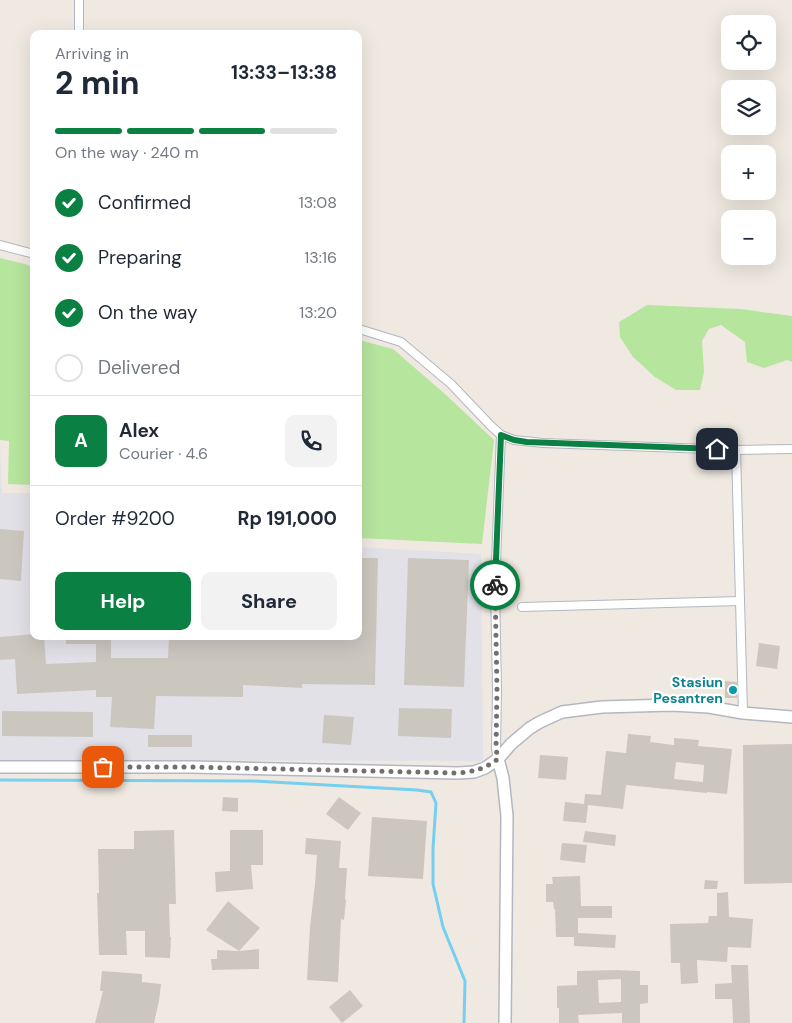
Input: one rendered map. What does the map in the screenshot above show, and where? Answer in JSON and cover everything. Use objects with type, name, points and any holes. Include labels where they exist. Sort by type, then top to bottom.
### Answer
[{"type":"main road","points":[[0,767],[192,767],[474,772],[485,768],[498,759],[511,744],[530,728],[562,712],[602,707],[671,705],[709,707],[743,713],[792,717]]},
{"type":"main road","points":[[498,759],[503,778],[507,816],[505,1023]]},
{"type":"street","points":[[79,0],[79,30]]},
{"type":"street","points":[[0,245],[30,253]]},
{"type":"street","points":[[362,330],[401,342],[451,384],[501,435],[514,440],[543,443],[736,450],[792,449]]},
{"type":"street","points":[[498,759],[496,749],[495,588],[501,435]]},
{"type":"street","points":[[736,450],[743,713]]},
{"type":"street","points":[[522,607],[740,601]]},
{"type":"shaded area","points":[[0,447],[2,493],[30,493],[30,640],[362,640],[362,547],[481,554],[483,761],[0,760]]},
{"type":"green space","points":[[0,258],[30,266],[30,485],[8,484],[9,441],[0,440]]},
{"type":"green space","points":[[647,305],[741,309],[792,316],[792,362],[787,360],[764,368],[747,362],[745,342],[721,325],[709,329],[702,341],[704,372],[700,390],[676,390],[655,377],[633,357],[620,337],[619,322]]},
{"type":"green space","points":[[362,341],[393,349],[494,440],[482,544],[362,538]]},
{"type":"building","points":[[0,529],[24,531],[21,581],[0,579]]},
{"type":"building","points":[[362,558],[378,558],[375,685],[302,684],[302,688],[243,685],[243,697],[156,696],[154,729],[110,727],[112,697],[96,697],[96,690],[17,694],[15,659],[0,660],[0,637],[30,634],[30,640],[44,640],[46,664],[96,662],[96,644],[66,644],[66,640],[111,640],[111,658],[168,658],[169,640],[362,640]]},
{"type":"building","points":[[408,558],[469,560],[464,687],[404,685]]},
{"type":"building","points":[[759,643],[780,646],[777,669],[756,666]]},
{"type":"building","name":"Stasiun Pesantren","points":[[725,681],[737,682],[737,698],[725,698]]},
{"type":"building","points":[[399,708],[452,709],[451,738],[398,736]]},
{"type":"building","points":[[2,711],[93,712],[93,737],[2,736]]},
{"type":"building","points":[[324,715],[354,717],[351,745],[322,743]]},
{"type":"building","points":[[628,734],[651,736],[650,742],[674,745],[674,738],[699,740],[698,746],[732,749],[727,794],[626,785],[623,809],[588,805],[586,823],[563,821],[565,802],[584,804],[585,794],[601,795],[606,751],[626,753]],"holes":[[[676,762],[704,765],[703,782],[674,779]]]},
{"type":"building","points":[[148,735],[192,735],[192,747],[148,747]]},
{"type":"building","points":[[792,744],[792,883],[744,884],[743,745]]},
{"type":"building","points":[[540,755],[568,757],[566,780],[538,778]]},
{"type":"building","points":[[223,797],[238,798],[238,812],[222,811]]},
{"type":"building","points":[[339,797],[361,813],[348,830],[326,814]]},
{"type":"building","points":[[372,817],[427,821],[423,879],[368,876]]},
{"type":"building","points":[[174,830],[176,904],[169,904],[170,958],[145,957],[145,931],[126,931],[127,955],[99,955],[98,849],[134,849],[134,831]]},
{"type":"building","points":[[230,830],[263,830],[263,865],[251,865],[253,889],[216,892],[215,872],[230,871]]},
{"type":"building","points":[[585,831],[616,835],[615,846],[583,842]]},
{"type":"building","points":[[306,838],[341,841],[339,868],[347,868],[344,920],[341,919],[338,982],[307,980],[317,855],[305,854]]},
{"type":"building","points":[[562,843],[587,845],[585,863],[560,860]]},
{"type":"building","points":[[580,876],[581,906],[612,906],[612,918],[578,918],[578,933],[616,935],[615,948],[574,946],[574,937],[556,937],[555,909],[553,902],[546,902],[546,884],[553,884],[552,877]]},
{"type":"building","points":[[705,880],[718,881],[717,889],[704,889]]},
{"type":"building","points":[[728,892],[729,917],[753,919],[751,948],[728,947],[727,962],[697,960],[698,983],[681,984],[680,963],[671,963],[670,924],[708,923],[709,916],[717,916],[717,893]]},
{"type":"building","points":[[228,901],[260,928],[239,951],[206,930]]},
{"type":"building","points":[[259,949],[259,969],[212,970],[211,959],[217,959],[217,950],[239,951]]},
{"type":"building","points":[[731,965],[748,965],[750,1023],[733,1023],[732,999],[715,999],[715,984],[732,983]]},
{"type":"building","points":[[102,971],[142,974],[142,982],[161,984],[154,1023],[95,1023],[103,991],[100,991]]},
{"type":"building","points":[[577,971],[640,971],[640,985],[648,985],[648,1003],[640,1004],[640,1023],[622,1023],[622,1013],[578,1015],[579,1023],[559,1023],[557,986],[577,985]],"holes":[[[621,979],[621,1002],[599,1003],[598,980]]]},
{"type":"building","points":[[350,990],[363,1006],[342,1023],[329,1007]]},
{"type":"waterway","points":[[0,780],[253,781],[431,792],[436,803],[433,884],[443,927],[465,981],[464,1023]]},
{"type":"way so far","points":[[103,767],[192,767],[458,773],[474,772],[485,768],[498,759],[496,749],[495,585]]},
{"type":"place","name":"Stasiun Pesantren","points":[[733,690]]},
{"type":"route","points":[[495,585],[501,435],[527,442],[717,449]]}]
